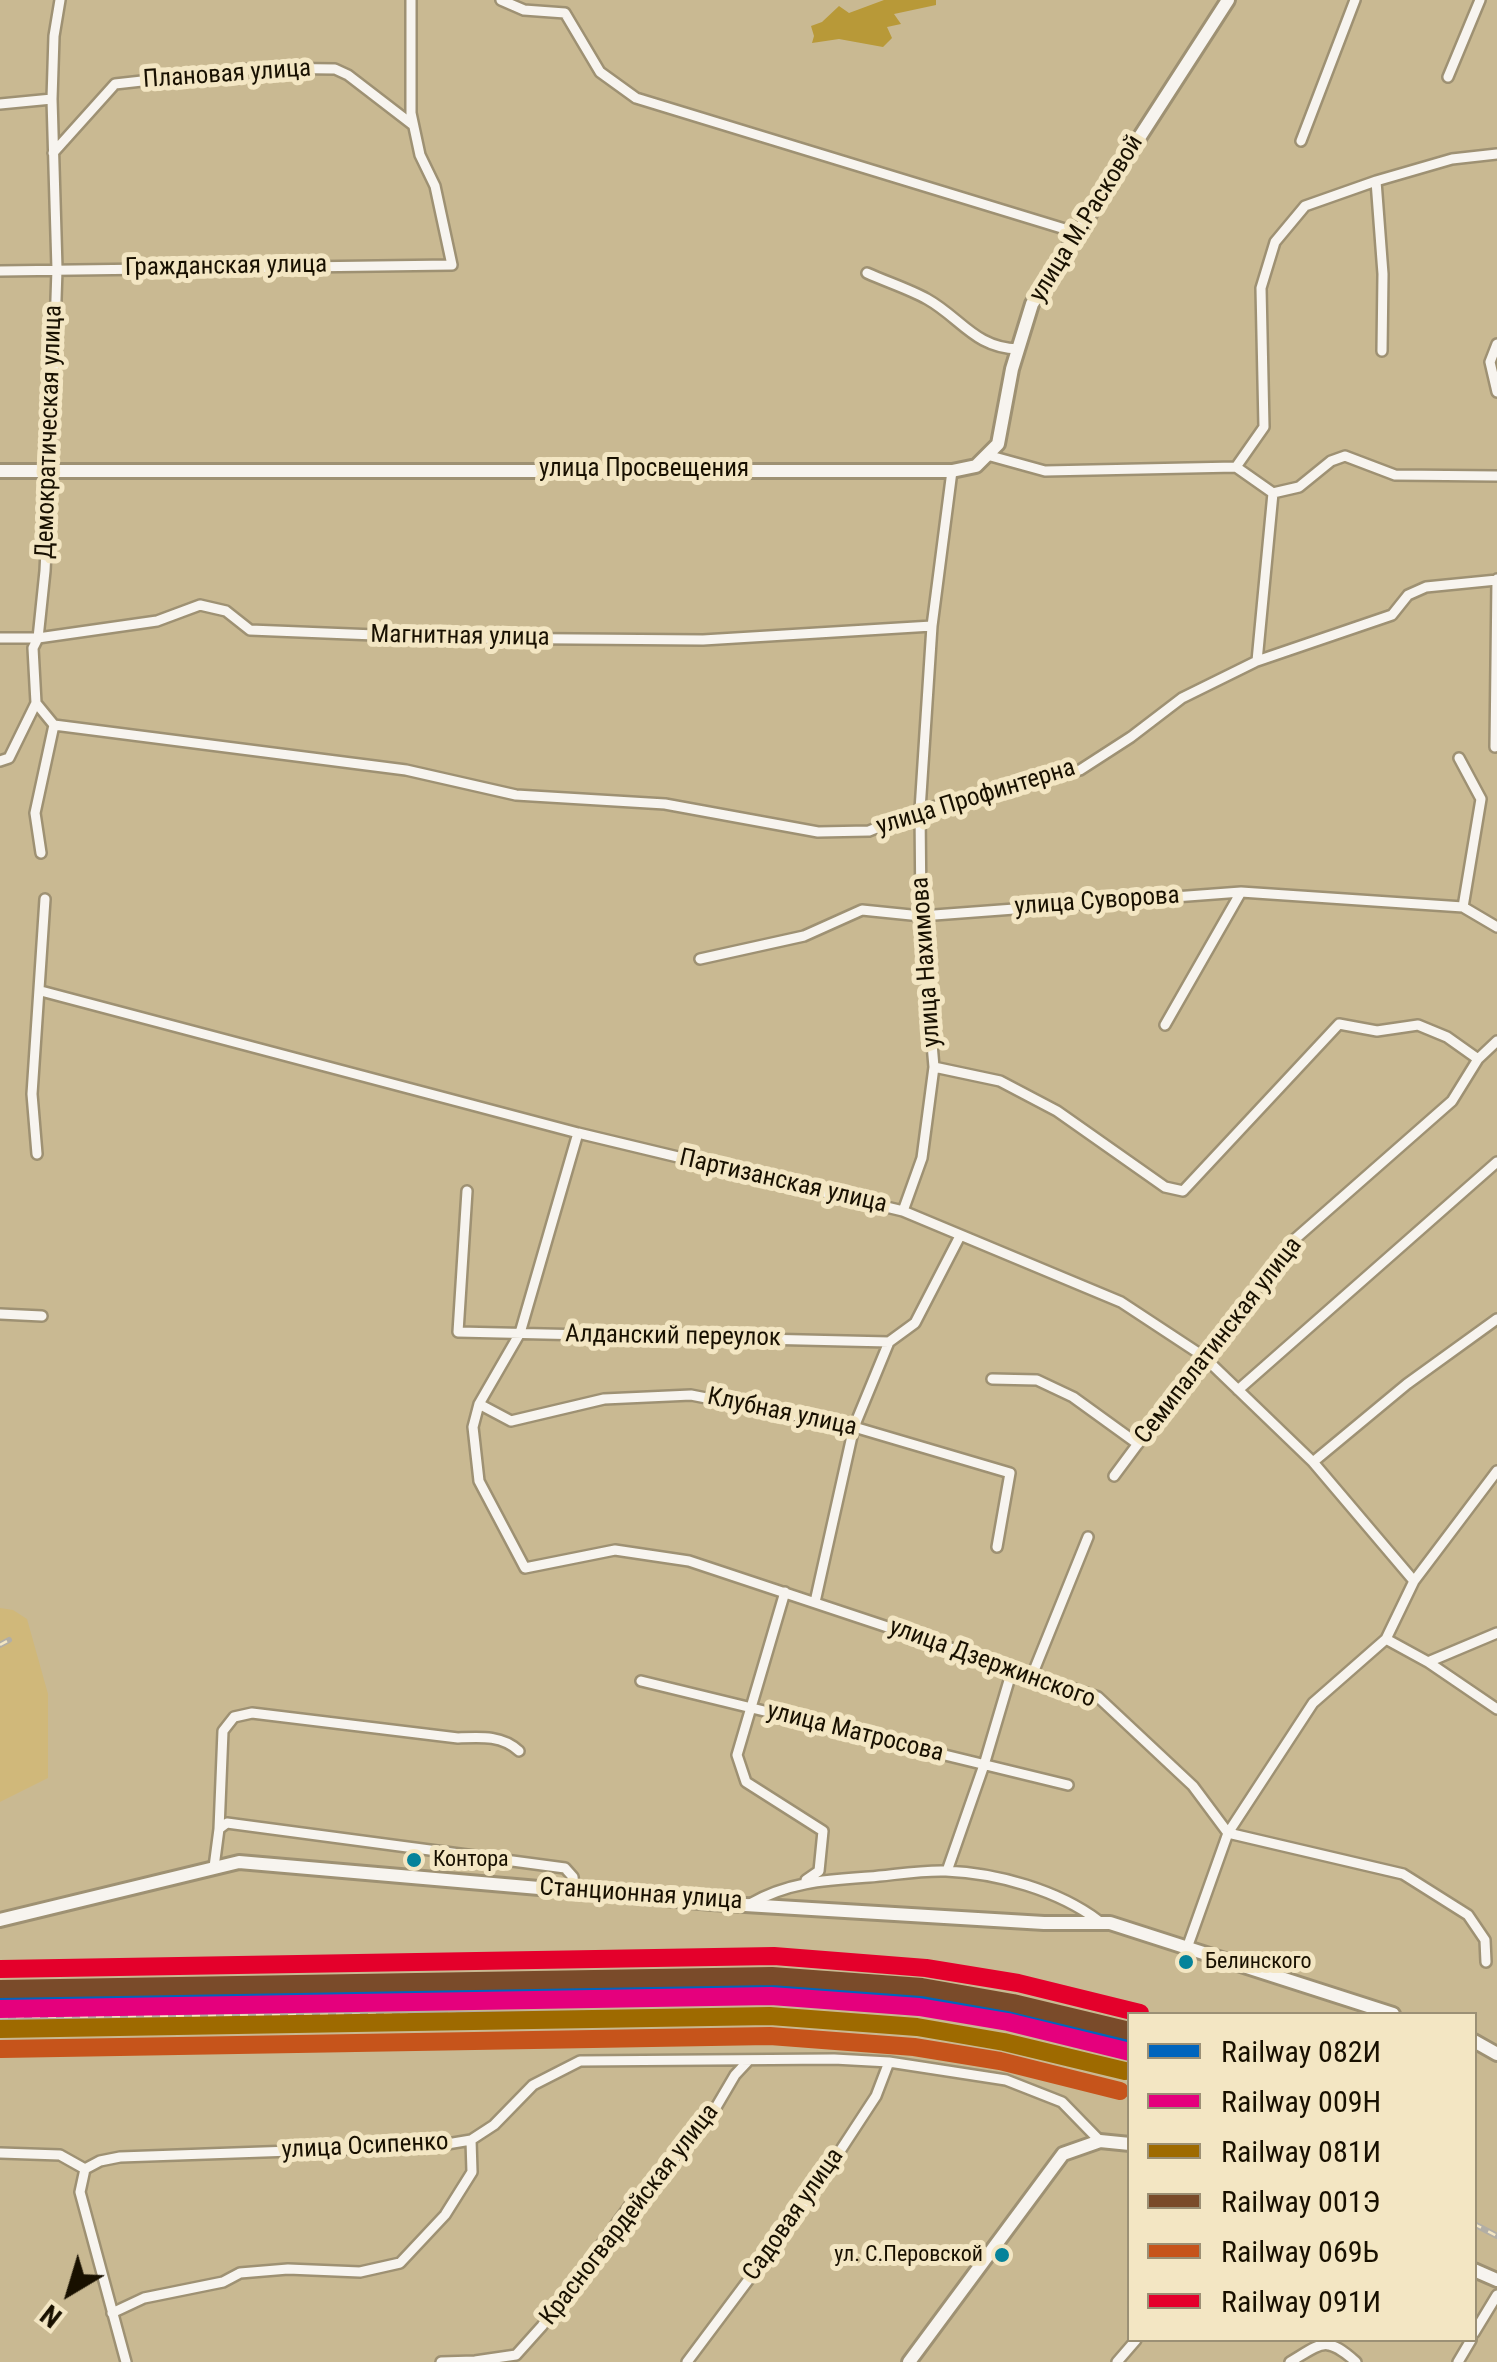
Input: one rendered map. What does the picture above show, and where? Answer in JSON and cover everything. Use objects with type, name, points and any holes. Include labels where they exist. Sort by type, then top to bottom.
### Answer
[{"type":"main road","name":"улица М.Расковой","points":[[987,455],[998,444],[1032,304],[1228,0]]},
{"type":"main road","name":"улица Просвещения","points":[[0,471],[952,470],[976,466],[987,455]]},
{"type":"main road","name":"Станционная улица","points":[[0,1920],[239,1862],[712,1904],[1104,1922],[1387,2012]]},
{"type":"main road","points":[[909,2362],[1064,2154],[1100,2140],[1127,2144]]},
{"type":"street","name":"Демократическая улица","points":[[36,703],[33,648],[38,638],[45,572],[56,269],[52,99],[54,36],[60,0]]},
{"type":"street","points":[[411,0],[413,125]]},
{"type":"street","points":[[500,0],[524,10],[565,13],[600,72],[636,98],[1078,233]]},
{"type":"street","points":[[1301,140],[1355,0]]},
{"type":"street","points":[[1448,77],[1480,0]]},
{"type":"street","name":"Плановая улица","points":[[53,153],[115,84],[259,68],[334,69],[348,75],[413,125]]},
{"type":"street","points":[[0,104],[52,99]]},
{"type":"street","name":"Гражданская улица","points":[[0,272],[452,265],[435,186],[420,155],[413,125]]},
{"type":"street","points":[[1236,467],[1264,427],[1261,288],[1275,242],[1305,206],[1452,159],[1497,154]]},
{"type":"street","points":[[1376,181],[1383,274],[1382,351]]},
{"type":"street","points":[[867,273],[930,300],[968,332],[996,348],[1018,349]]},
{"type":"street","points":[[1497,344],[1490,362],[1497,392]]},
{"type":"street","points":[[987,455],[1045,472],[1236,467],[1273,493],[1298,487],[1331,460],[1344,456],[1396,475],[1497,476]]},
{"type":"street","name":"улица Нахимова","points":[[902,1211],[922,1158],[934,1066],[921,916],[920,810],[932,626],[952,470]]},
{"type":"street","points":[[1258,661],[1273,493]]},
{"type":"street","points":[[1495,746],[1497,579]]},
{"type":"street","name":"улица Профинтерна","points":[[54,725],[406,770],[516,795],[665,804],[818,832],[868,831],[920,810],[1080,770],[1182,698],[1258,661],[1392,615],[1408,595],[1426,586],[1497,579]]},
{"type":"street","name":"Магнитная улица","points":[[0,638],[38,638],[157,621],[200,605],[226,612],[250,630],[450,638],[703,640],[932,626]]},
{"type":"street","points":[[0,761],[10,758],[36,703],[54,725],[35,813],[41,853]]},
{"type":"street","points":[[1458,758],[1481,799],[1464,907]]},
{"type":"street","points":[[1165,1026],[1241,892]]},
{"type":"street","name":"улица Суворова","points":[[700,959],[804,936],[862,910],[921,916],[1241,892],[1464,907],[1497,926]]},
{"type":"street","points":[[37,1154],[32,1094],[46,900]]},
{"type":"street","name":"Партизанская улица","points":[[41,991],[578,1133],[902,1211],[1120,1302],[1203,1356],[1313,1462],[1414,1581]]},
{"type":"street","points":[[934,1066],[1000,1080],[1058,1111],[1166,1187],[1183,1191],[1339,1024],[1377,1031],[1418,1025],[1447,1037],[1478,1058]]},
{"type":"street","name":"Семипалатинская улица","points":[[1114,1476],[1295,1240],[1452,1101],[1478,1058],[1497,1041]]},
{"type":"street","points":[[479,1404],[520,1334],[578,1133]]},
{"type":"street","points":[[1238,1390],[1497,1162]]},
{"type":"street","name":"Алданский переулок","points":[[466,1191],[458,1332],[889,1342]]},
{"type":"street","points":[[815,1602],[854,1427],[889,1342],[915,1323],[960,1236]]},
{"type":"street","points":[[0,1314],[42,1316]]},
{"type":"street","points":[[1313,1462],[1407,1384],[1497,1319]]},
{"type":"street","points":[[992,1379],[1038,1380],[1073,1397],[1138,1444]]},
{"type":"street","name":"Клубная улица","points":[[479,1404],[511,1421],[604,1399],[690,1394],[854,1427],[1010,1473],[997,1548]]},
{"type":"street","name":"улица Дзержинского","points":[[479,1404],[474,1428],[479,1481],[525,1568],[615,1550],[689,1561],[1098,1697],[1193,1786],[1228,1833]]},
{"type":"street","points":[[1187,1948],[1228,1833],[1313,1703],[1386,1639],[1414,1581],[1497,1471]]},
{"type":"street","points":[[1033,1673],[1088,1537]]},
{"type":"street","points":[[785,1592],[737,1755],[746,1782],[823,1832],[819,1871],[804,1882]]},
{"type":"street","points":[[1428,1662],[1497,1633]]},
{"type":"street","points":[[1386,1639],[1428,1662],[1497,1710]]},
{"type":"street","points":[[947,1871],[1014,1666]]},
{"type":"street","name":"улица Матросова","points":[[642,1681],[1068,1785]]},
{"type":"street","points":[[214,1867],[223,1731],[234,1717],[252,1712],[458,1738],[488,1736],[519,1751]]},
{"type":"street","points":[[219,1829],[227,1823],[564,1868],[573,1877],[575,1891]]},
{"type":"street","points":[[1228,1833],[1403,1874],[1468,1915],[1485,1940],[1486,1962]]},
{"type":"street","points":[[750,1904],[769,1892],[804,1882],[947,1871],[1027,1885],[1076,1904],[1104,1922]]},
{"type":"street","points":[[470,2140],[494,2125],[533,2085],[580,2061],[748,2060],[890,2062],[1006,2080],[1062,2102],[1100,2140]]},
{"type":"street","name":"Красногвардейская улица","points":[[441,2362],[475,2362],[516,2355],[542,2326],[630,2205],[705,2126],[748,2060]]},
{"type":"street","name":"Садовая улица","points":[[687,2362],[806,2202],[876,2096],[890,2062]]},
{"type":"street","name":"улица Осипенко","points":[[84,2169],[100,2160],[120,2157],[436,2146],[470,2140],[472,2172],[444,2215],[400,2264],[360,2272],[288,2269],[240,2273],[223,2282],[144,2298],[112,2314]]},
{"type":"street","points":[[0,2153],[60,2155],[84,2169],[80,2192],[126,2362]]},
{"type":"street","points":[[1477,2329],[1497,2295]]},
{"type":"street","points":[[1117,2362],[1134,2342]]},
{"type":"street","points":[[1290,2362],[1323,2343],[1334,2343],[1356,2362]]},
{"type":"shaded area","points":[[884,0],[936,0],[936,5],[894,14],[901,24],[887,27],[892,38],[883,47],[839,39],[812,43],[811,26],[822,22],[839,6],[849,13]]},
{"type":"shaded area","points":[[0,1608],[13,1610],[27,1619],[48,1694],[48,1778],[0,1802]]},
{"type":"railway","points":[[0,1645],[9,1640]]},
{"type":"railway","points":[[0,2017],[771,2012],[952,2032],[1042,2050],[1127,2073]]},
{"type":"railway","points":[[1477,2226],[1497,2236]]},
{"type":"rail line","name":"091И","points":[[0,1969],[774,1956],[926,1968],[1018,1983],[1136,2012]]},
{"type":"rail line","name":"001Э","points":[[0,1989],[772,1976],[922,1987],[1013,2003],[1127,2030]]},
{"type":"rail line","name":"082И","points":[[0,2002],[771,1988],[920,1999],[1010,2014],[1127,2043]]},
{"type":"rail line","name":"009Н","points":[[0,2009],[771,1996],[919,2007],[1008,2022],[1127,2051]]},
{"type":"rail line","name":"081И","points":[[0,2029],[770,2016],[917,2027],[1004,2042],[1125,2071]]},
{"type":"rail line","name":"069Ь","points":[[1,2049],[770,2036],[914,2047],[1000,2061],[1120,2091]]},
{"type":"place","name":"Контора","points":[[414,1860]]},
{"type":"place","name":"Белинского","points":[[1186,1962]]},
{"type":"place","name":"ул. С.Перовской","points":[[1002,2255]]}]
